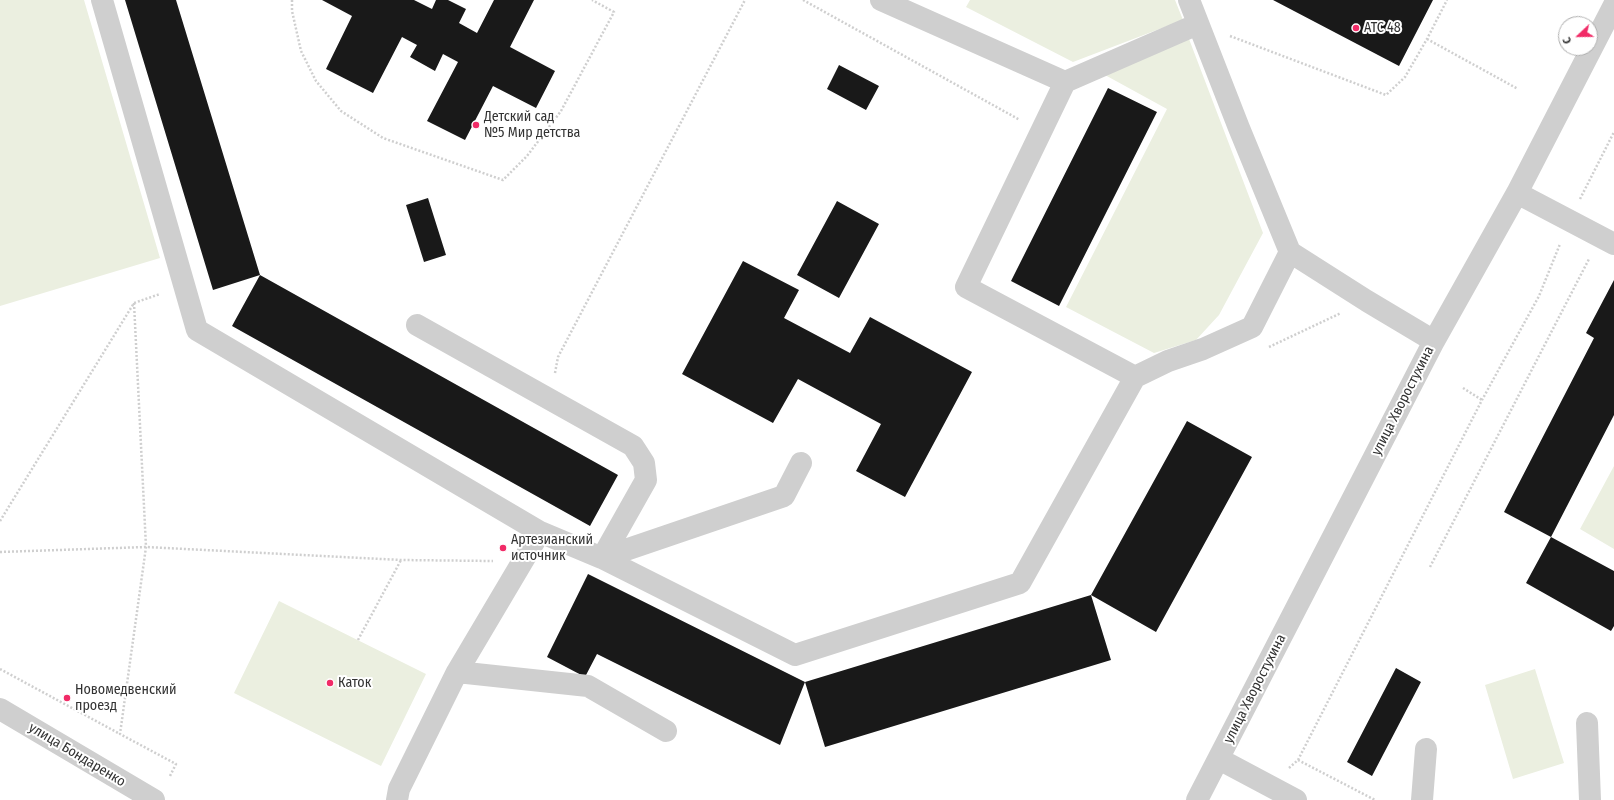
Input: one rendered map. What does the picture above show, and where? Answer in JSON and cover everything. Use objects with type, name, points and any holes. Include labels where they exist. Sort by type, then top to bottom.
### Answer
[{"type":"street","points":[[102,0],[197,330],[540,532],[602,558],[795,655],[1020,583],[1135,377],[1168,361],[1203,349],[1252,326],[1290,252]]},
{"type":"street","points":[[881,0],[1066,82]]},
{"type":"street","points":[[1189,0],[1239,128],[1290,252],[1434,342]]},
{"type":"street","name":"улица Хворостухина","points":[[1198,800],[1434,342],[1517,193],[1614,5]]},
{"type":"street","points":[[1135,377],[966,287],[1066,82],[1198,24]]},
{"type":"street","points":[[1517,193],[1607,240]]},
{"type":"street","points":[[417,325],[633,446],[644,463],[646,480],[602,558]]},
{"type":"street","points":[[602,558],[784,496],[801,463]]},
{"type":"street","points":[[397,800],[399,789],[457,672],[540,532]]},
{"type":"street","points":[[457,672],[588,686],[666,731]]},
{"type":"street","name":"улица Бондаренко","points":[[0,709],[154,800]]},
{"type":"street","points":[[1587,724],[1590,800]]},
{"type":"street","points":[[1422,800],[1426,749]]},
{"type":"street","points":[[1219,759],[1296,800]]},
{"type":"path","points":[[292,0],[292,11],[301,51],[316,81],[341,111],[383,138],[503,180],[527,156],[561,111],[614,12],[592,0]]},
{"type":"path","points":[[551,400],[558,357],[745,0]]},
{"type":"path","points":[[803,0],[1041,132]]},
{"type":"path","points":[[1198,24],[1386,95],[1405,77],[1447,0]]},
{"type":"path","points":[[1427,39],[1518,89]]},
{"type":"path","points":[[1270,786],[1298,760],[1482,400],[1539,296],[1569,220],[1614,132]]},
{"type":"path","points":[[1430,567],[1607,240]]},
{"type":"path","points":[[0,520],[134,303],[184,286]]},
{"type":"path","points":[[120,734],[146,547],[134,303]]},
{"type":"path","points":[[1263,349],[1348,310]]},
{"type":"path","points":[[1463,388],[1482,400]]},
{"type":"path","points":[[0,552],[146,547],[401,560],[524,561]]},
{"type":"path","points":[[358,640],[401,560]]},
{"type":"path","points":[[0,669],[176,764],[170,776]]},
{"type":"path","points":[[1298,760],[1375,800]]},
{"type":"shaded area","points":[[0,0],[84,0],[160,258],[0,306]]},
{"type":"shaded area","points":[[970,0],[1175,0],[1183,20],[1073,62],[966,7]]},
{"type":"shaded area","points":[[1189,39],[1263,233],[1219,315],[1196,340],[1154,353],[1066,307],[1167,109],[1105,75]]},
{"type":"shaded area","points":[[1614,466],[1614,549],[1580,529]]},
{"type":"shaded area","name":"Каток","points":[[279,601],[426,674],[381,766],[234,693]]},
{"type":"shaded area","points":[[1535,669],[1564,763],[1513,779],[1485,685]]},
{"type":"building","points":[[125,0],[176,0],[260,275],[213,290]]},
{"type":"building","points":[[322,0],[414,0],[432,9],[436,0],[448,0],[466,9],[459,23],[477,33],[494,0],[534,0],[510,47],[555,71],[536,108],[493,86],[465,140],[427,121],[458,62],[443,54],[435,71],[410,57],[417,45],[402,37],[373,93],[326,69],[352,16]]},
{"type":"building","name":"АТС 48","points":[[1273,0],[1433,0],[1399,66]]},
{"type":"building","points":[[839,65],[879,86],[866,110],[827,89]]},
{"type":"building","points":[[1108,88],[1157,112],[1059,306],[1011,281]]},
{"type":"building","points":[[428,198],[446,255],[424,262],[406,205]]},
{"type":"building","points":[[837,201],[879,224],[839,298],[797,275]]},
{"type":"building","points":[[743,261],[799,290],[784,318],[850,353],[870,317],[972,372],[905,497],[856,471],[881,424],[798,379],[773,423],[682,374]]},
{"type":"building","points":[[260,275],[618,475],[590,526],[232,326]]},
{"type":"building","points":[[1614,280],[1614,415],[1551,537],[1504,512],[1594,338],[1586,333]]},
{"type":"building","points":[[1187,421],[1252,457],[1156,632],[1091,595]]},
{"type":"building","points":[[1551,537],[1614,571],[1614,626],[1611,631],[1526,583]]},
{"type":"building","points":[[588,574],[805,682],[780,745],[597,654],[585,677],[547,657]]},
{"type":"building","points":[[1091,595],[1111,660],[825,747],[805,682]]},
{"type":"building","points":[[1396,668],[1421,682],[1372,776],[1347,762]]},
{"type":"place","name":"АТС 48","points":[[1356,28]]},
{"type":"place","name":"Детский сад №5 Мир детства","points":[[476,125]]},
{"type":"place","name":"Артезианский источник","points":[[503,548]]},
{"type":"place","name":"Каток","points":[[330,683]]},
{"type":"place","name":"Новомедвенский проезд","points":[[67,698]]}]
